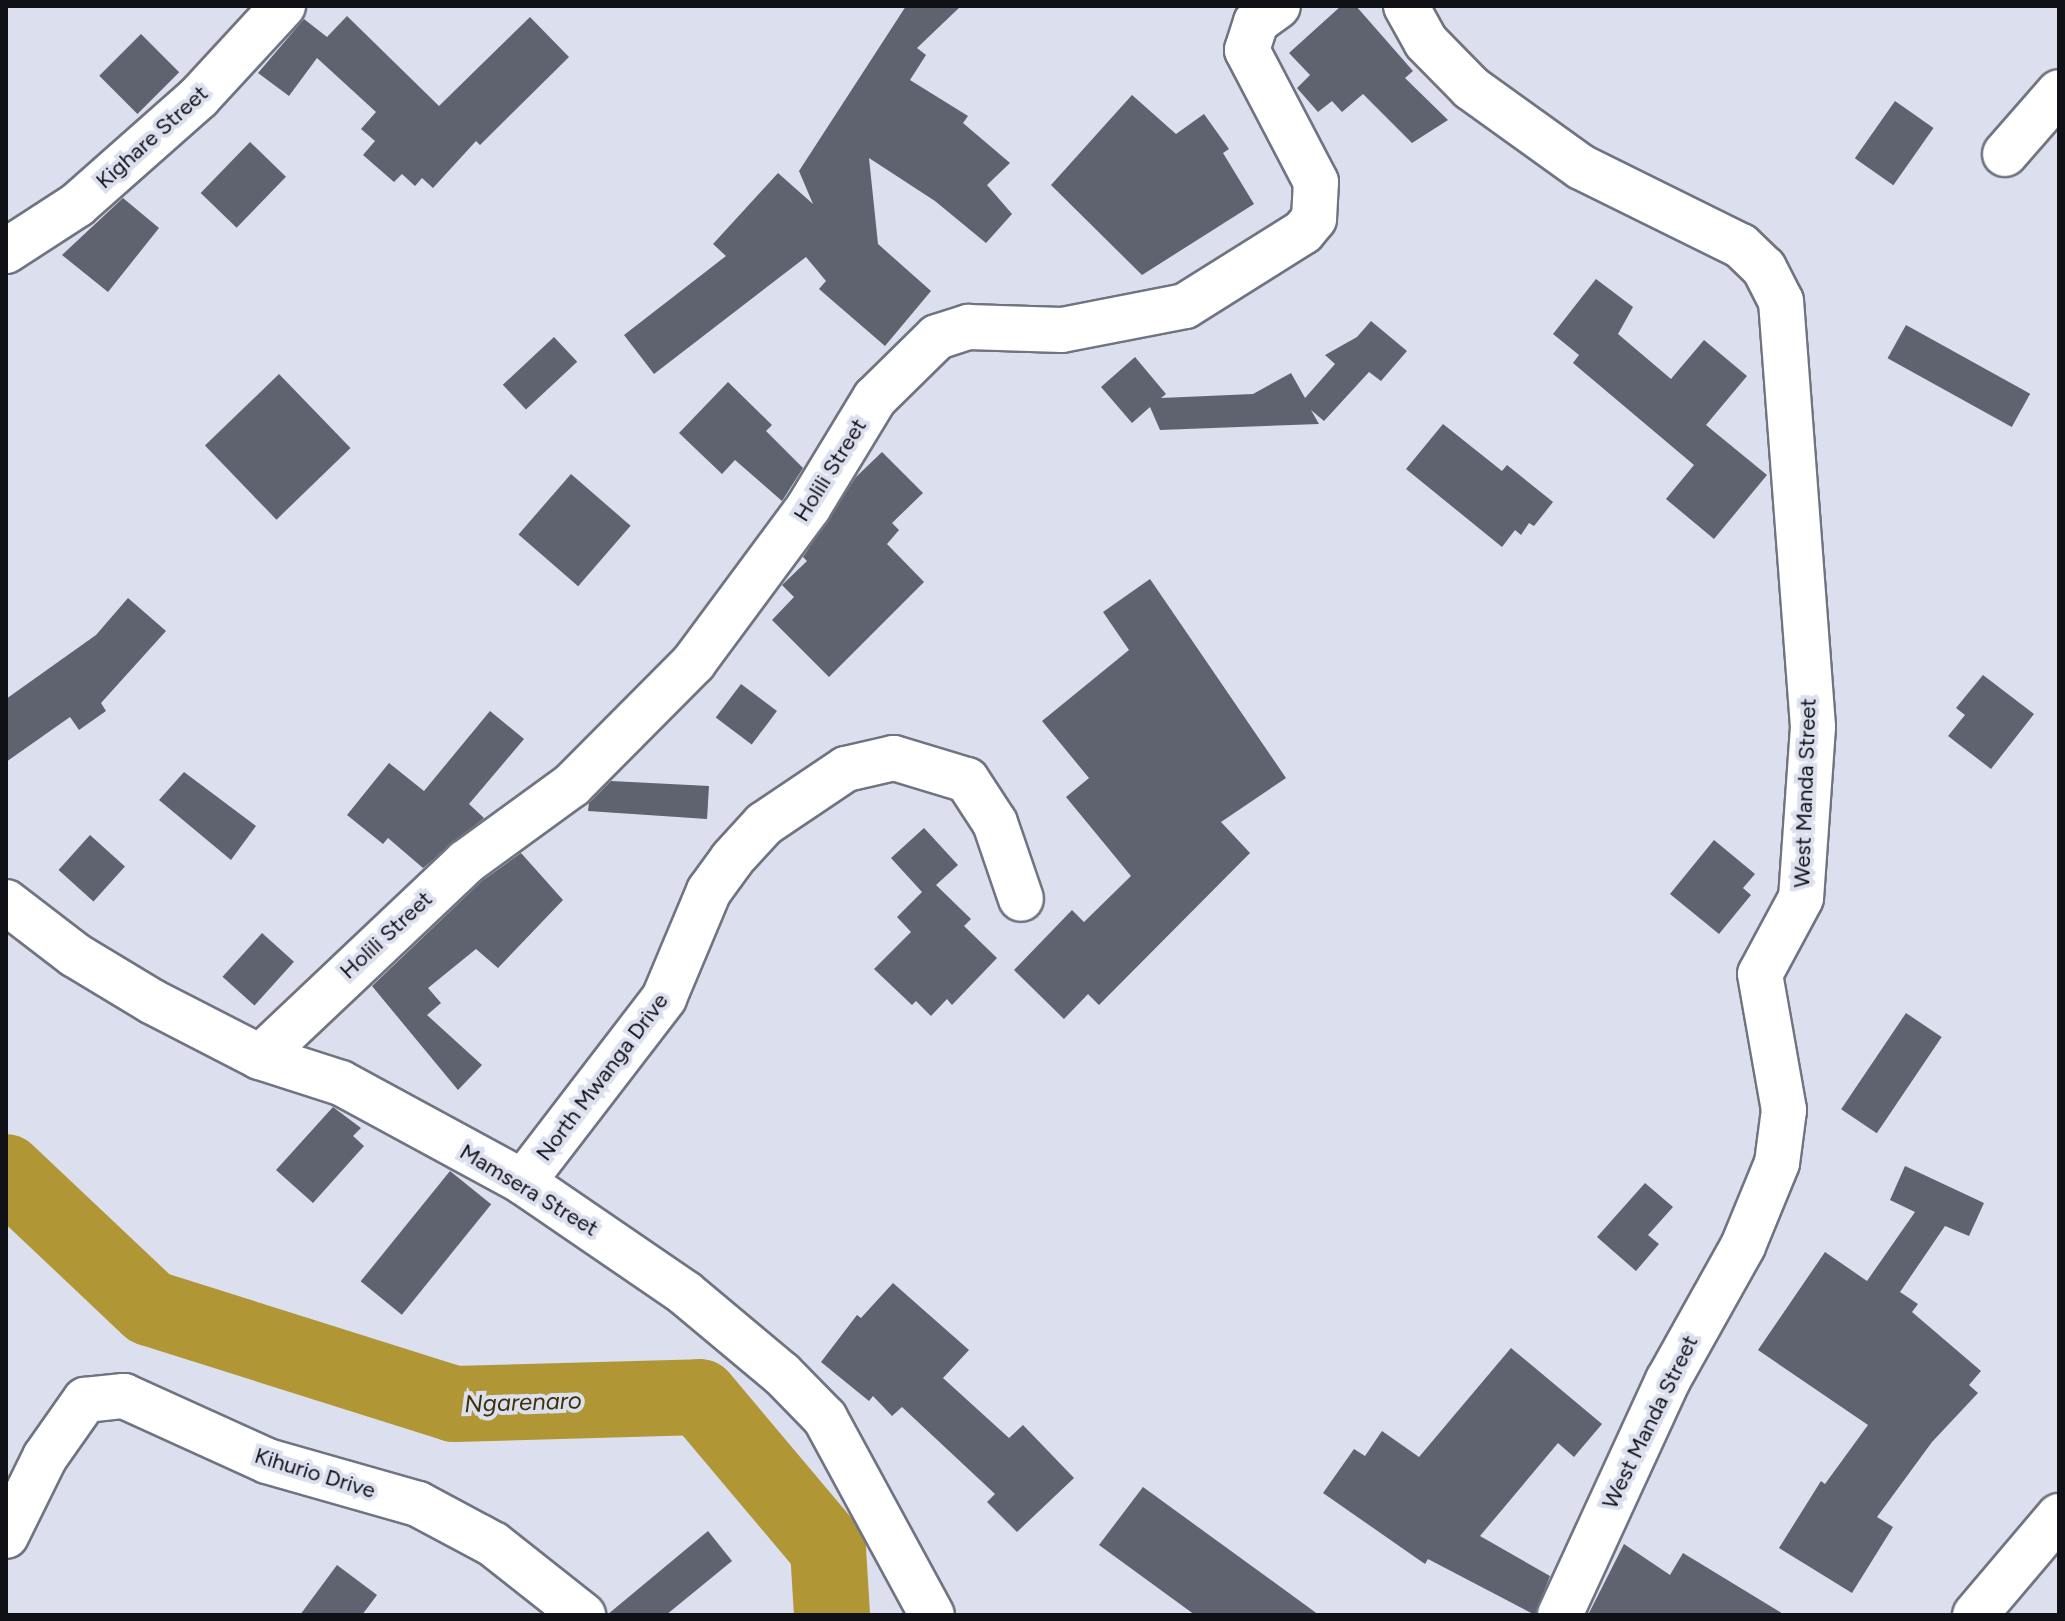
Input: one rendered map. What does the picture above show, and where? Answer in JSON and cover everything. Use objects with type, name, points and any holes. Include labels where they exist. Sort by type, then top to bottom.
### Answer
[{"type":"street","name":"Kighare Street","points":[[6,251],[77,205],[199,97],[283,6]]},
{"type":"street","name":"Holili Street","points":[[260,1057],[466,862],[572,785],[694,662],[808,508],[875,398],[937,337],[968,327],[1062,330],[1185,306],[1303,232],[1314,219],[1316,182],[1247,50],[1256,22],[1278,6]]},
{"type":"street","name":"West Manda Street","points":[[1406,6],[1426,42],[1471,88],[1581,167],[1741,246],[1764,268],[1781,301],[1813,727],[1801,898],[1760,974],[1784,1110],[1777,1163],[1743,1246],[1668,1380],[1560,1615]]},
{"type":"street","points":[[2005,154],[2059,92]]},
{"type":"street","name":"North Mwanga Drive","points":[[523,1182],[664,998],[709,891],[732,859],[764,824],[846,769],[894,758],[967,780],[995,823],[1021,899]]},
{"type":"street","name":"Mamsera Street","points":[[6,902],[75,955],[260,1057],[341,1083],[523,1182],[685,1293],[782,1374],[825,1418],[932,1615]]},
{"type":"street","name":"Kihurio Drive","points":[[6,1536],[45,1457],[85,1400],[124,1396],[267,1461],[418,1504],[493,1544],[583,1615]]},
{"type":"street","points":[[1975,1615],[2059,1516]]},
{"type":"building","points":[[906,6],[961,6],[917,48],[926,55],[910,80],[968,116],[963,123],[1010,163],[987,185],[1012,214],[986,243],[935,201],[869,158],[878,244],[931,291],[885,346],[819,289],[826,281],[806,257],[654,374],[624,335],[726,256],[713,244],[778,173],[813,204],[799,171]]},
{"type":"building","points":[[1341,6],[1356,6],[1413,71],[1405,78],[1448,120],[1412,143],[1363,94],[1342,112],[1332,101],[1318,112],[1297,88],[1310,75],[1289,53]]},
{"type":"building","points":[[347,16],[439,106],[530,17],[569,57],[480,145],[476,141],[433,188],[422,178],[415,186],[402,174],[394,182],[363,155],[375,141],[361,129],[376,112],[317,58],[289,96],[258,73],[304,19],[327,37]]},
{"type":"building","points":[[141,34],[179,72],[137,114],[99,76]]},
{"type":"building","points":[[1132,95],[1176,134],[1204,114],[1229,149],[1223,153],[1254,204],[1142,275],[1051,185]]},
{"type":"building","points":[[1895,101],[1934,128],[1893,185],[1855,158]]},
{"type":"building","points":[[250,142],[286,177],[237,228],[201,193]]},
{"type":"building","points":[[123,198],[159,228],[108,292],[62,255]]},
{"type":"building","points":[[1596,279],[1633,307],[1618,334],[1671,379],[1704,340],[1747,376],[1706,425],[1767,475],[1714,539],[1666,499],[1694,465],[1573,363],[1579,355],[1553,334]]},
{"type":"building","points":[[1371,321],[1407,351],[1381,381],[1369,372],[1324,421],[1311,410],[1319,424],[1160,430],[1150,407],[1132,423],[1101,387],[1135,357],[1166,394],[1161,398],[1253,394],[1291,373],[1305,398],[1335,364],[1325,355],[1357,337]]},
{"type":"building","points":[[1906,325],[2030,394],[2012,427],[1888,358]]},
{"type":"building","points":[[554,337],[577,362],[526,410],[503,385]]},
{"type":"building","points":[[279,374],[351,448],[276,520],[205,446]]},
{"type":"building","points":[[728,382],[772,425],[766,431],[803,468],[782,501],[735,460],[722,474],[679,433]]},
{"type":"building","points":[[1443,424],[1502,471],[1507,465],[1553,502],[1534,526],[1529,523],[1521,535],[1515,530],[1502,547],[1406,469]]},
{"type":"building","points":[[882,452],[923,493],[892,523],[899,530],[887,544],[924,582],[829,677],[772,620],[794,597],[782,585],[807,561],[803,557],[856,477]]},
{"type":"building","points":[[571,474],[631,526],[578,586],[519,534]]},
{"type":"building","points":[[1150,579],[1286,778],[1221,822],[1250,853],[1099,1005],[1088,994],[1064,1019],[1014,970],[1072,910],[1084,922],[1131,876],[1066,797],[1089,778],[1042,721],[1129,650],[1103,612]]},
{"type":"building","points":[[128,598],[166,631],[101,703],[106,711],[79,730],[70,717],[6,762],[6,699],[96,635]]},
{"type":"building","points":[[1983,675],[2034,714],[1991,769],[1948,736],[1965,715],[1956,708]]},
{"type":"building","points":[[741,684],[777,711],[752,745],[716,718]]},
{"type":"building","points":[[490,711],[524,739],[469,804],[484,818],[423,868],[388,838],[383,844],[347,815],[389,763],[424,791]]},
{"type":"building","points":[[184,772],[256,826],[231,860],[159,800]]},
{"type":"building","points":[[611,781],[709,786],[707,819],[588,811],[589,803]]},
{"type":"building","points":[[924,828],[958,865],[936,885],[971,919],[964,926],[997,958],[952,1005],[947,999],[931,1016],[916,1001],[912,1005],[874,969],[911,932],[897,917],[922,892],[891,858]]},
{"type":"building","points":[[90,835],[125,866],[93,901],[59,870]]},
{"type":"building","points":[[1714,840],[1755,874],[1743,888],[1751,895],[1719,934],[1670,894]]},
{"type":"building","points":[[521,853],[563,900],[498,968],[476,949],[428,988],[441,1003],[427,1015],[482,1065],[458,1090],[372,986],[482,881]]},
{"type":"building","points":[[262,933],[294,962],[254,1006],[223,977]]},
{"type":"building","points":[[1906,1013],[1942,1037],[1877,1133],[1841,1109]]},
{"type":"building","points":[[333,1107],[361,1128],[353,1136],[364,1146],[313,1203],[276,1170]]},
{"type":"building","points":[[1905,1166],[1984,1203],[1969,1236],[1945,1226],[1900,1292],[1918,1304],[1912,1312],[1981,1371],[1969,1385],[1978,1393],[1932,1442],[1877,1517],[1893,1527],[1852,1593],[1779,1548],[1821,1481],[1825,1484],[1868,1425],[1758,1350],[1825,1252],[1867,1281],[1915,1212],[1890,1200]]},
{"type":"building","points":[[450,1171],[491,1204],[402,1315],[361,1281]]},
{"type":"building","points":[[1645,1183],[1673,1207],[1648,1235],[1659,1244],[1636,1271],[1597,1237]]},
{"type":"building","points":[[893,1283],[969,1350],[943,1378],[1009,1438],[1023,1425],[1074,1478],[1017,1532],[987,1502],[995,1494],[902,1407],[892,1416],[873,1396],[869,1401],[821,1362],[857,1315],[861,1318]]},
{"type":"building","points":[[1511,1348],[1602,1424],[1574,1457],[1558,1443],[1480,1536],[1550,1576],[1535,1615],[1428,1559],[1425,1564],[1323,1493],[1354,1449],[1365,1456],[1382,1431],[1419,1457]]},
{"type":"building","points":[[1143,1487],[1319,1615],[1195,1615],[1099,1545]]},
{"type":"building","points":[[708,1531],[732,1561],[666,1615],[607,1615]]},
{"type":"building","points":[[1624,1544],[1670,1575],[1683,1553],[1785,1615],[1588,1615]]},
{"type":"building","points":[[337,1565],[377,1595],[362,1615],[300,1615]]},
{"type":"waterway","name":"Ngarenaro","points":[[6,1172],[150,1308],[454,1404],[700,1397],[828,1549],[832,1615]]}]
